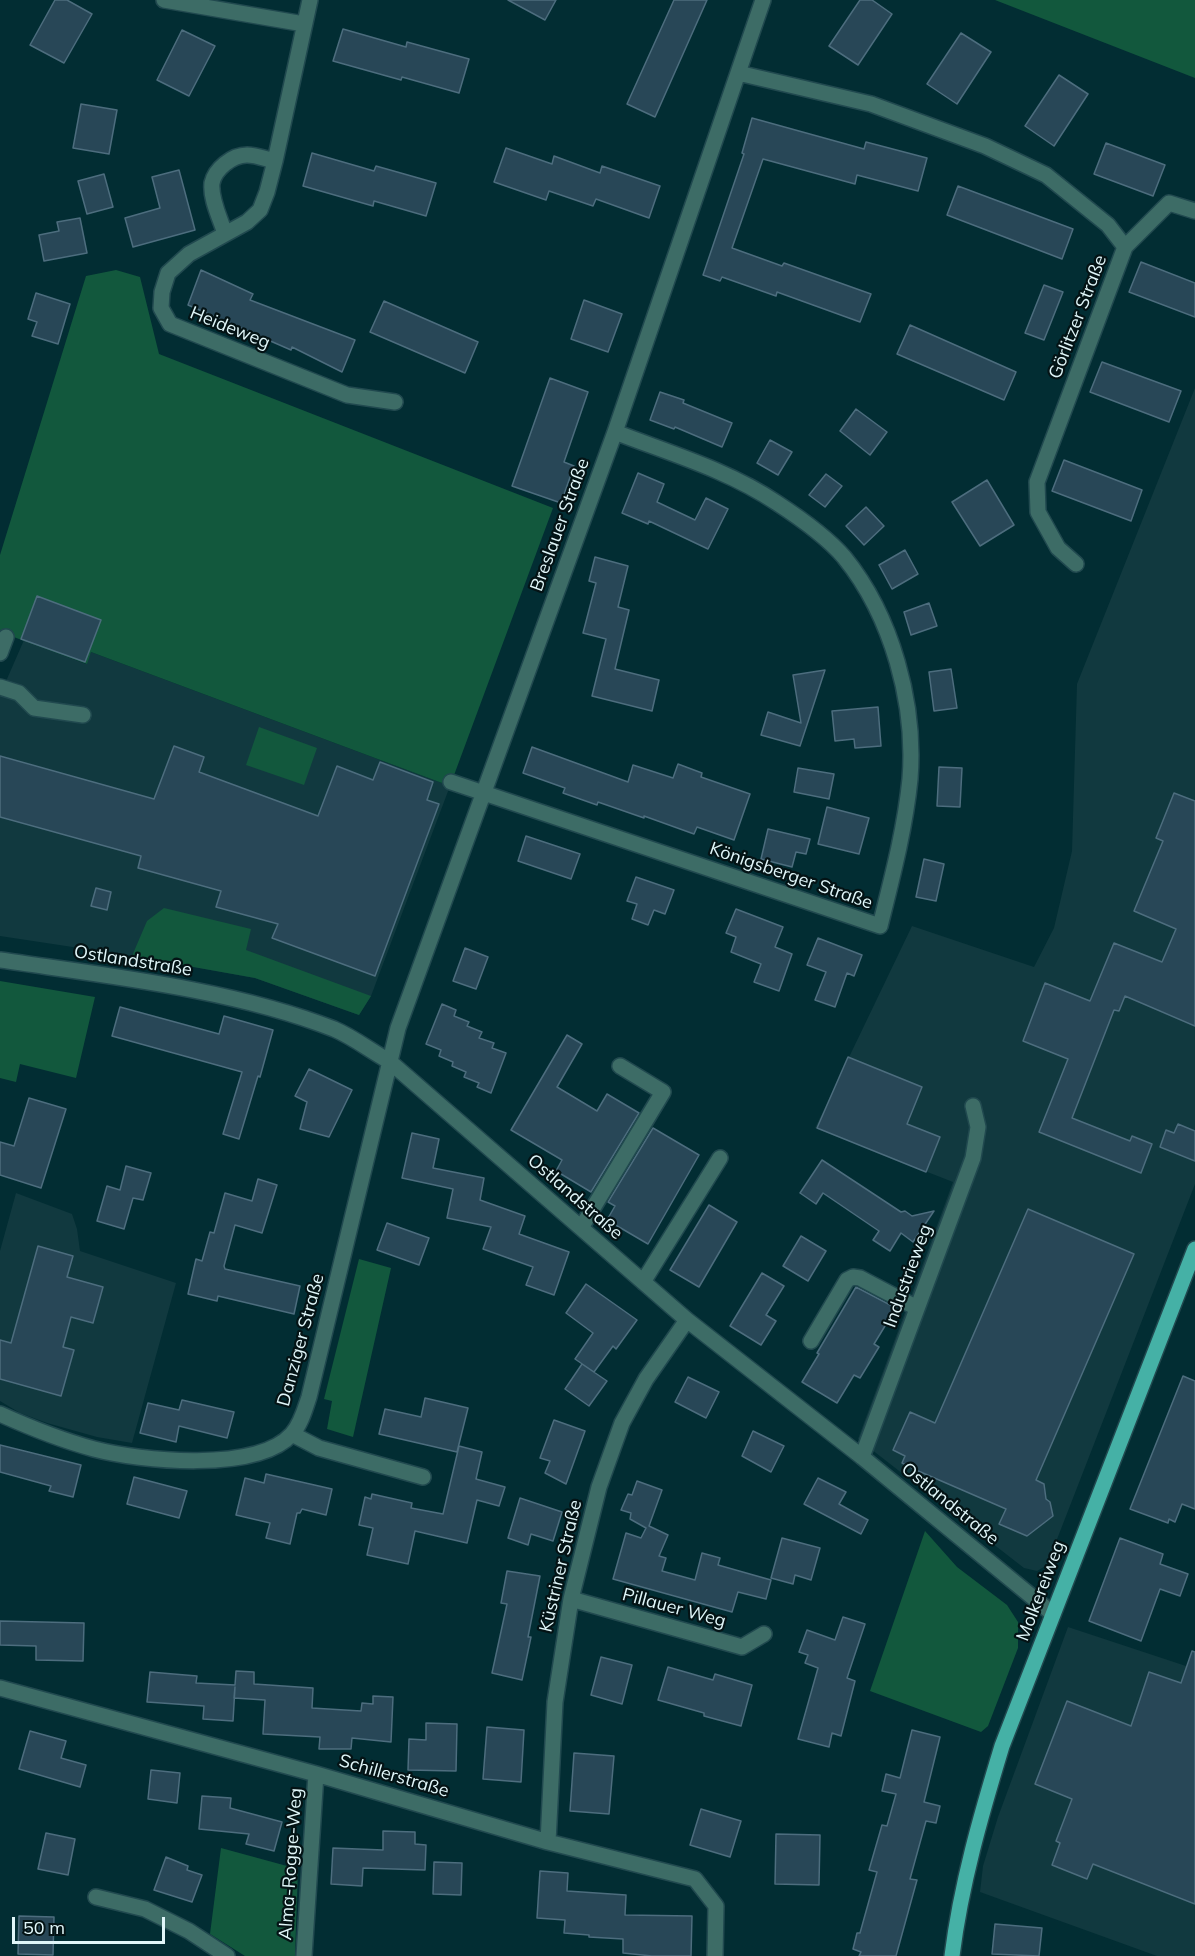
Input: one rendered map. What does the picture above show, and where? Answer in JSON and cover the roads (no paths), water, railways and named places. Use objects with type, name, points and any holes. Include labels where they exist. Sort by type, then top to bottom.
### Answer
[{"type":"main road","name":"Molkereiweg","points":[[952,1956],[958,1912],[978,1823],[1002,1746],[1195,1249]]},
{"type":"street","points":[[164,0],[304,24]]},
{"type":"street","name":"Heideweg","points":[[310,0],[275,161],[260,210],[247,222],[189,254],[168,273],[162,292],[161,308],[170,324],[347,395],[395,402]]},
{"type":"street","name":"Breslauer Straße","points":[[389,1061],[398,1028],[615,432],[763,0]]},
{"type":"street","name":"Görlitzer Straße","points":[[738,73],[871,104],[985,146],[1046,175],[1108,225],[1125,247],[1037,482],[1038,512],[1058,548],[1076,564]]},
{"type":"street","points":[[225,234],[214,199],[212,183],[218,170],[230,160],[243,155],[275,161]]},
{"type":"street","points":[[1125,247],[1169,203],[1195,212]]},
{"type":"street","name":"Königsberger Straße","points":[[483,792],[880,926],[906,810],[910,777],[910,746],[906,705],[895,654],[863,582],[843,556],[821,535],[776,502],[727,476],[615,432]]},
{"type":"street","points":[[0,652],[6,637]]},
{"type":"street","points":[[0,687],[19,693],[34,708],[83,715]]},
{"type":"street","points":[[451,782],[483,792]]},
{"type":"street","name":"Ostlandstraße","points":[[0,960],[228,997],[284,1012],[336,1030],[389,1061],[687,1320],[862,1457],[1053,1614]]},
{"type":"street","name":"Danziger Straße","points":[[0,1414],[40,1432],[96,1450],[139,1457],[200,1462],[249,1456],[276,1447],[292,1434],[301,1419],[309,1397],[389,1061]]},
{"type":"street","points":[[580,1228],[663,1092],[620,1066]]},
{"type":"street","name":"Industrieweg","points":[[862,1457],[973,1158],[978,1127],[973,1106]]},
{"type":"street","points":[[643,1282],[720,1158]]},
{"type":"street","points":[[812,1341],[847,1280],[853,1277],[860,1278],[917,1308]]},
{"type":"street","name":"Küstriner Straße","points":[[549,1842],[555,1702],[571,1599],[599,1487],[622,1423],[646,1378],[687,1320]]},
{"type":"street","points":[[292,1434],[319,1448],[423,1477]]},
{"type":"street","name":"Pillauer Weg","points":[[571,1599],[742,1647],[764,1634]]},
{"type":"street","name":"Schillerstraße","points":[[0,1688],[316,1774],[549,1842],[695,1879],[716,1906],[715,1956]]},
{"type":"street","name":"Alma-Rogge-Weg","points":[[304,1956],[316,1774]]},
{"type":"street","points":[[96,1897],[145,1909],[189,1931],[227,1956]]}]
